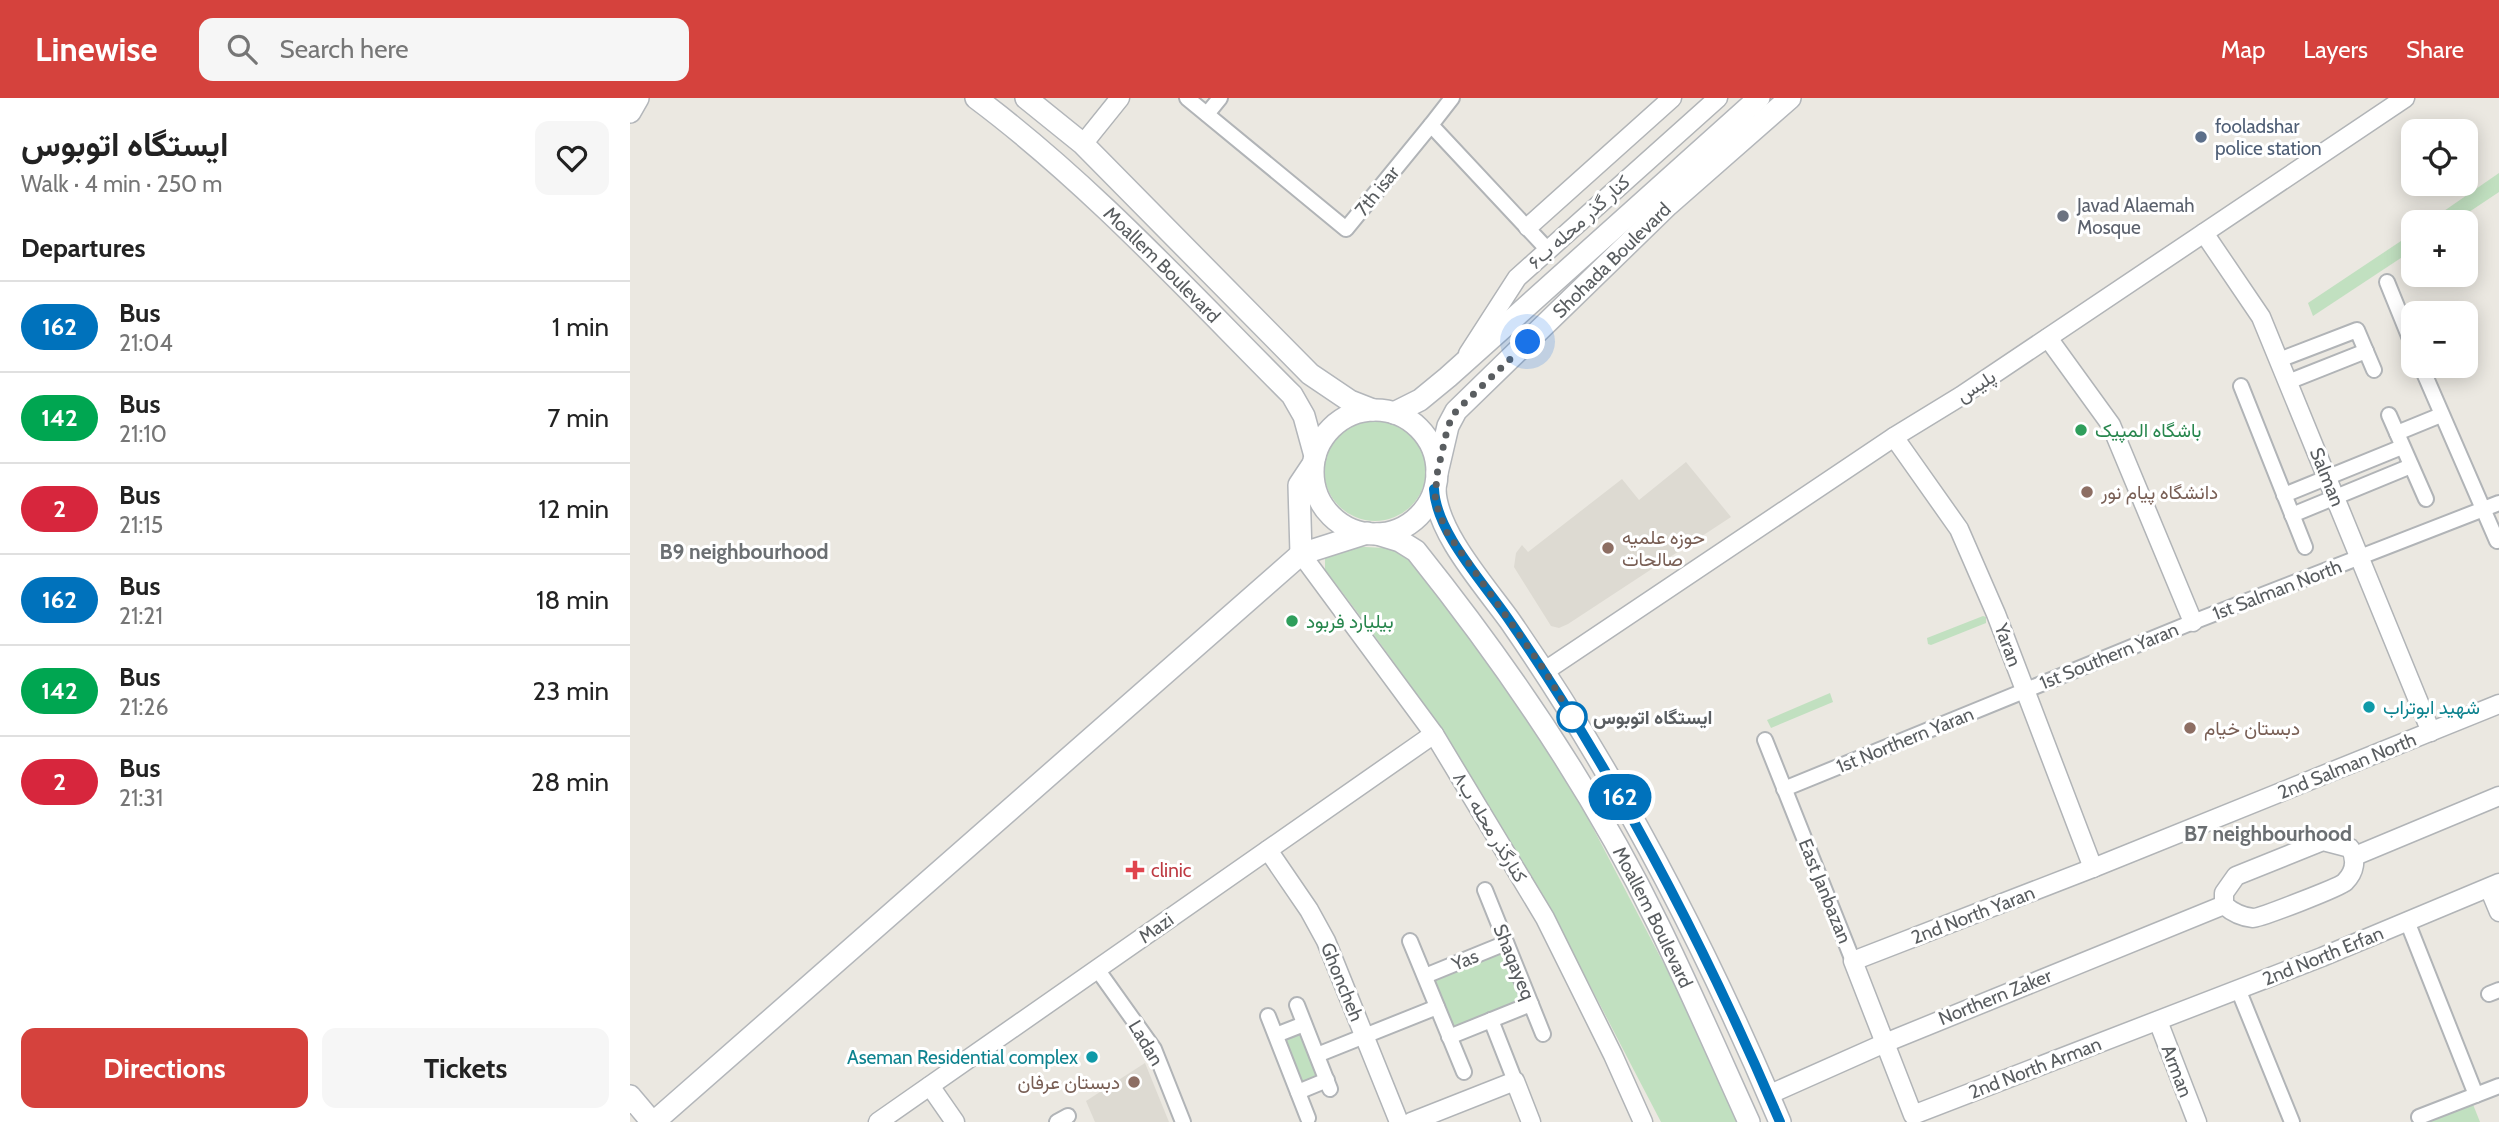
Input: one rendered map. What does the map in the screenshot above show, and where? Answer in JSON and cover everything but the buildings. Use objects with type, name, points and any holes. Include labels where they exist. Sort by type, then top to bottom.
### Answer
[{"type":"main road","points":[[630,111],[638,98]]},
{"type":"main road","name":"Moallem Boulevard","points":[[976,98],[1004,119],[1110,214],[1292,395],[1304,416],[1314,460]]},
{"type":"main road","name":"Moallem Boulevard","points":[[1026,98],[1083,144],[1310,374],[1350,401],[1373,410]]},
{"type":"main road","name":"Shohada Boulevard","points":[[1394,413],[1420,400],[1455,371],[1759,98]]},
{"type":"main road","name":"Shohada Boulevard","points":[[1436,481],[1448,426],[1456,411],[1668,205],[1790,98]]},
{"type":"main road","points":[[1455,371],[1467,400]]},
{"type":"main road","points":[[1292,395],[1307,384],[1310,374]]},
{"type":"main road","points":[[630,1096],[653,1122],[1301,554],[1399,528],[1419,516],[1428,503],[1436,481],[1435,458],[1425,436],[1408,420],[1394,413],[1373,410],[1357,412],[1330,428],[1299,485],[1301,554]]},
{"type":"main road","points":[[1314,460],[1314,483],[1321,502],[1332,517],[1348,528],[1372,534]]},
{"type":"main road","name":"Moallem Boulevard","points":[[1436,481],[1435,501],[1446,531],[1545,671],[1604,767],[1685,917],[1780,1122]]},
{"type":"main road","name":"Moallem Boulevard","points":[[1372,534],[1400,541],[1416,551],[1455,599],[1544,726],[1614,842],[1658,923],[1749,1122]]},
{"type":"main road","points":[[1455,599],[1459,583],[1469,578],[1481,579]]},
{"type":"street","points":[[1083,144],[1120,98]]},
{"type":"street","name":"7th isar","points":[[1188,98],[1346,229],[1431,125]]},
{"type":"street","points":[[1207,114],[1220,98]]},
{"type":"street","points":[[1452,98],[1431,125],[1547,249]]},
{"type":"street","points":[[1528,227],[1672,98]]},
{"type":"street","name":"کنار گذر محله ب۶","points":[[1455,371],[1517,278],[1718,98]]},
{"type":"street","name":"پلیس","points":[[1545,671],[2405,98]]},
{"type":"street","name":"Salman","points":[[2204,233],[2261,317],[2431,732]]},
{"type":"street","points":[[2387,282],[2401,316]]},
{"type":"street","points":[[2279,360],[2357,330],[2374,370]]},
{"type":"street","points":[[2048,338],[2111,425],[2193,622]]},
{"type":"street","points":[[2288,382],[2366,351]]},
{"type":"street","points":[[2426,378],[2497,541]]},
{"type":"street","points":[[2241,386],[2305,547]]},
{"type":"street","points":[[2389,415],[2426,499]]},
{"type":"street","points":[[2396,433],[2441,415]]},
{"type":"street","name":"Yaran","points":[[1894,437],[1959,529],[1996,614],[2093,868]]},
{"type":"street","points":[[2284,495],[2402,447]]},
{"type":"street","points":[[2292,515],[2411,466]]},
{"type":"street","name":"1st Salman North","points":[[2193,622],[2361,559],[2499,503]]},
{"type":"street","name":"کنارگذر محله ب۸","points":[[1301,554],[1434,734],[1545,918],[1643,1122]]},
{"type":"street","name":"1st Southern Yaran","points":[[2025,691],[2193,622]]},
{"type":"street","name":"1st Northern Yaran","points":[[1784,789],[2025,691]]},
{"type":"street","name":"2nd Salman North","points":[[2093,868],[2499,704]]},
{"type":"street","name":"Mazi","points":[[878,1122],[1434,734]]},
{"type":"street","name":"East Janbazan","points":[[1765,740],[1915,1119]]},
{"type":"street","points":[[2355,856],[2499,796]]},
{"type":"street","points":[[2323,841],[2350,848],[2355,856],[2355,863],[2343,884],[2256,918],[2237,914],[2224,905],[2224,893],[2236,876],[2323,841]]},
{"type":"street","name":"Ghoncheh","points":[[1268,850],[1326,941],[1398,1122]]},
{"type":"street","name":"2nd North Yaran","points":[[1853,961],[2093,868]]},
{"type":"street","points":[[2494,886],[2499,912]]},
{"type":"street","name":"2nd North Erfan","points":[[2158,1021],[2494,886]]},
{"type":"street","name":"Shaqayeq","points":[[1485,890],[1543,1034]]},
{"type":"street","name":"Northern Zaker","points":[[1768,1095],[1885,1043],[2224,905]]},
{"type":"street","points":[[2407,921],[2476,1095]]},
{"type":"street","points":[[1410,941],[1464,1072]]},
{"type":"street","name":"Yas","points":[[1425,976],[1506,943]]},
{"type":"street","name":"Ladan","points":[[1097,969],[1154,1049],[1183,1122]]},
{"type":"street","points":[[2238,989],[2292,1122]]},
{"type":"street","points":[[1450,1037],[1531,1004]]},
{"type":"street","points":[[1297,1005],[1328,1085],[1298,1092]]},
{"type":"street","points":[[1317,1055],[1437,1007]]},
{"type":"street","points":[[1268,1016],[1308,1118]]},
{"type":"street","points":[[1491,1020],[1531,1122]]},
{"type":"street","name":"2nd North Arman","points":[[1915,1119],[2158,1021]]},
{"type":"street","name":"Arman","points":[[2158,1021],[2197,1122]]},
{"type":"street","points":[[1276,1035],[1304,1024]]},
{"type":"street","points":[[1411,1122],[1515,1081]]},
{"type":"street","points":[[930,1086],[955,1122]]},
{"type":"street","points":[[2418,1117],[2499,1086]]},
{"type":"shaded area","name":"حوزه علمیه صالحات","points":[[1686,462],[1731,517],[1568,624],[1559,628],[1551,626],[1514,567],[1516,553],[1522,545],[1528,552],[1622,479],[1639,500]]},
{"type":"shaded area","name":"دبستان عرفان","points":[[1145,1063],[1169,1122],[1095,1122],[1086,1101]]},
{"type":"green space","points":[[2499,173],[2499,192],[2472,210],[2445,210],[2466,196],[2478,196],[2478,187]]},
{"type":"green space","points":[[2401,241],[2401,258],[2313,316],[2308,303]]},
{"type":"green space","points":[[1375,419],[1394,423],[1411,434],[1422,451],[1426,470],[1422,489],[1411,506],[1394,517],[1375,521],[1356,517],[1339,506],[1328,489],[1324,470],[1328,451],[1339,434],[1356,423]]},
{"type":"green space","points":[[1347,546],[1403,549],[1534,725],[1582,807],[1677,989],[1738,1122],[1661,1122],[1550,910],[1498,822],[1415,693],[1325,570],[1325,557]]},
{"type":"green space","points":[[1986,617],[1986,623],[1928,644],[1927,638]]},
{"type":"green space","points":[[1830,693],[1833,702],[1771,728],[1767,720]]},
{"type":"green space","points":[[1504,948],[1525,1001],[1452,1030],[1431,978]]},
{"type":"green space","points":[[1303,1027],[1323,1078],[1299,1088],[1278,1037]]},
{"type":"green space","points":[[2472,1102],[2480,1122],[2423,1122]]},
{"type":"bus line","name":"162","points":[[1434,489],[1435,501],[1446,531],[1545,671],[1604,767],[1685,917],[1780,1122]]},
{"type":"place","name":"fooladshar police station","points":[[2201,137]]},
{"type":"place","name":"Javad Alaemah Mosque","points":[[2063,216]]},
{"type":"place","name":"باشگاه المپیک","points":[[2081,430]]},
{"type":"place","name":"دانشگاه پیام نور","points":[[2087,492]]},
{"type":"place","name":"حوزه علمیه صالحات","points":[[1608,548]]},
{"type":"place","name":"بیلیارد فربود","points":[[1292,621]]},
{"type":"place","name":"شهید ابوتراب","points":[[2369,707]]},
{"type":"place","name":"ایستگاه اتوبوس","points":[[1572,717]]},
{"type":"place","name":"دبستان خیام","points":[[2190,728]]},
{"type":"place","name":"clinic","points":[[1135,870]]},
{"type":"place","name":"Aseman Residential complex","points":[[1092,1057]]},
{"type":"place","name":"دبستان عرفان","points":[[1134,1082]]},
{"type":"district","name":"B9 neighbourhood","points":[[744,551]]},
{"type":"district","name":"B7 neighbourhood","points":[[2268,833]]},
{"type":"route","points":[[1528,342],[1456,411],[1448,426],[1434,489],[1435,501],[1446,531],[1545,671],[1572,717]]}]
